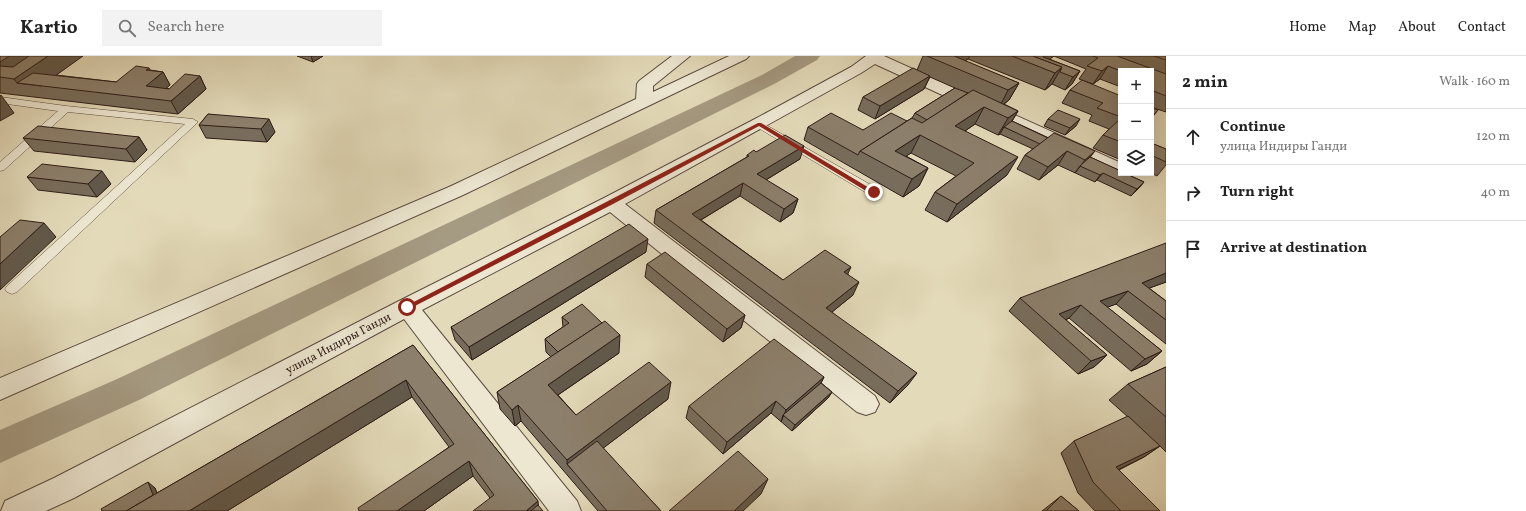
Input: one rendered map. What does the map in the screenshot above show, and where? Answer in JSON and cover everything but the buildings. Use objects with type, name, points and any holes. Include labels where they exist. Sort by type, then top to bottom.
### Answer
[{"type":"street","points":[[644,101],[645,84],[682,56]]},
{"type":"street","points":[[0,389],[456,191],[741,56]]},
{"type":"street","points":[[875,57],[1118,169]]},
{"type":"street","name":"улица Индиры Ганди","points":[[27,508],[407,307],[611,203],[759,124],[856,70],[875,57]]},
{"type":"street","points":[[611,203],[866,404]]},
{"type":"street","points":[[407,307],[567,511]]},
{"type":"lane","points":[[0,100],[66,109],[192,122],[12,289]]},
{"type":"lane","points":[[0,168],[66,109]]},
{"type":"lane","points":[[759,124],[874,192]]},
{"type":"waterway","points":[[0,447],[127,390],[769,79],[810,56]]},
{"type":"route","points":[[407,307],[611,203],[759,124],[874,192]]}]
